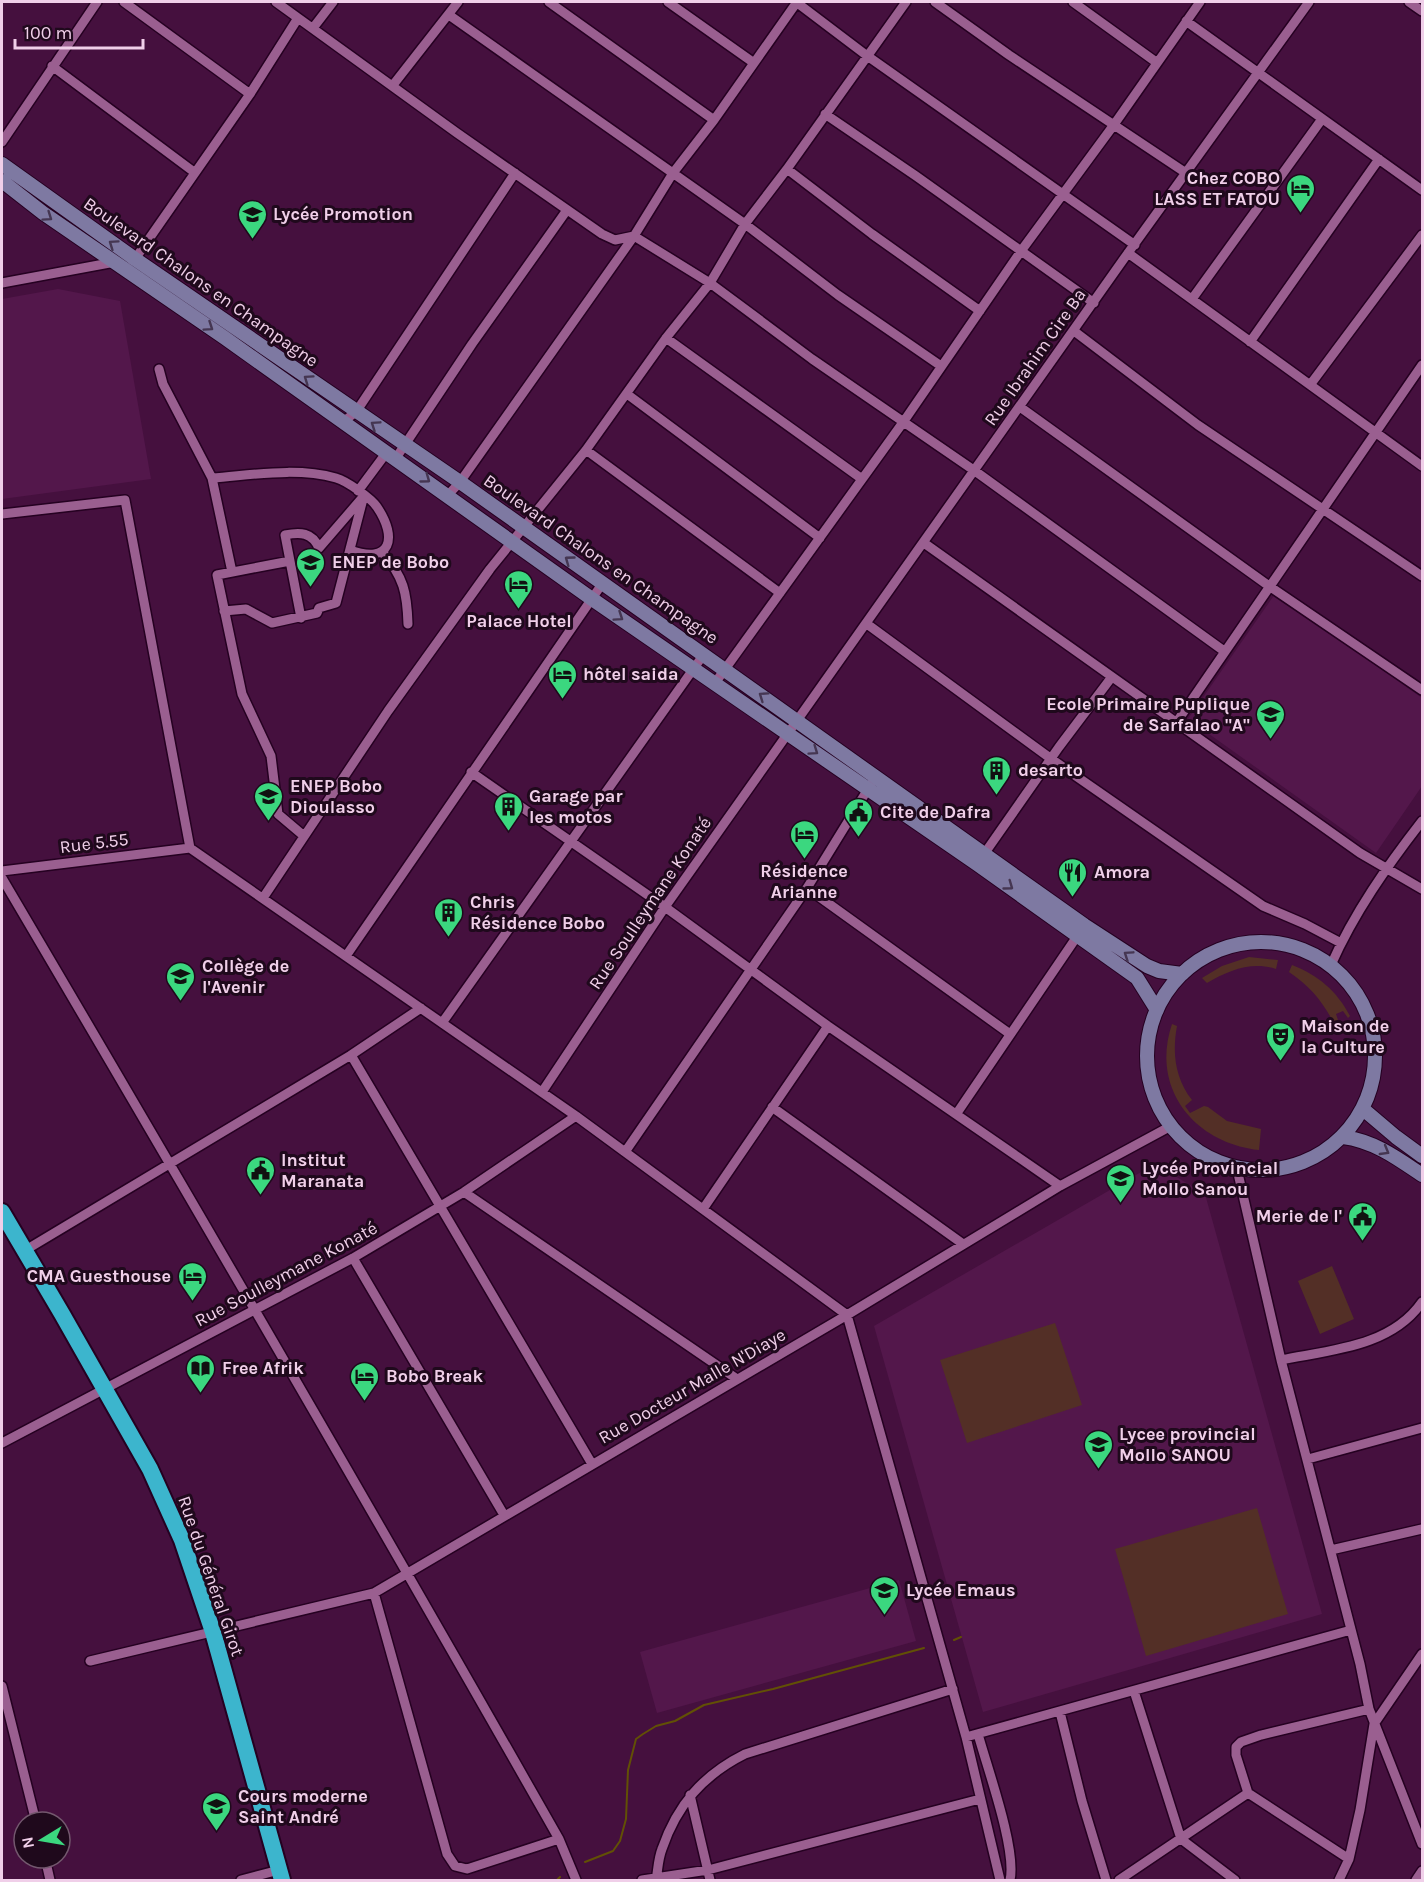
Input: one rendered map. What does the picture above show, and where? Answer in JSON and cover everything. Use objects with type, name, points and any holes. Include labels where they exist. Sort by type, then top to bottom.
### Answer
[{"type":"highway","name":"Rue du Général Girot","points":[[2,1212],[63,1314],[150,1469],[182,1539],[213,1632],[281,1875]]},
{"type":"main road","name":"Boulevard Chalons en Champagne","points":[[2,164],[798,720],[876,776],[980,859]]},
{"type":"main road","name":"Boulevard Chalons en Champagne","points":[[2,181],[43,213],[344,421],[592,599],[867,789],[980,859],[1081,930],[1137,978],[1157,1010]]},
{"type":"main road","name":"Boulevard Chalons en Champagne","points":[[1081,930],[1147,966],[1159,971],[1182,974]]},
{"type":"main road","points":[[1277,943],[1296,947],[1331,965],[1349,983],[1359,998],[1373,1031],[1375,1049],[1372,1085],[1363,1109],[1343,1137],[1317,1157],[1292,1167],[1264,1171],[1237,1169],[1219,1163],[1202,1155],[1187,1144],[1170,1126],[1157,1102],[1148,1072],[1148,1040],[1157,1010],[1170,987],[1182,974],[1213,952],[1240,944],[1277,943]]},
{"type":"main road","points":[[1363,1109],[1422,1156]]},
{"type":"main road","points":[[1343,1137],[1374,1145],[1422,1176]]},
{"type":"street","points":[[2,142],[97,2]]},
{"type":"street","points":[[124,2],[250,94]]},
{"type":"street","points":[[276,2],[393,85],[457,134],[602,234],[615,240],[634,236],[710,283],[1224,651]]},
{"type":"street","points":[[313,28],[333,2]]},
{"type":"street","points":[[393,85],[458,2]]},
{"type":"street","points":[[549,2],[714,120]]},
{"type":"street","points":[[668,2],[754,63]]},
{"type":"street","points":[[448,495],[460,482],[634,236],[674,173],[796,2],[866,55],[1063,194],[1192,300],[1422,466]]},
{"type":"street","points":[[263,898],[388,711],[512,540],[586,450],[666,338],[710,283],[745,224],[906,2]]},
{"type":"street","points":[[935,2],[1113,126],[1186,173]]},
{"type":"street","points":[[1073,2],[1156,62]]},
{"type":"street","points":[[715,683],[1200,2]]},
{"type":"street","name":"Rue Ibrahim Cire Ba","points":[[789,733],[1131,249],[1309,2]]},
{"type":"street","points":[[1409,2],[1422,11]]},
{"type":"street","points":[[449,15],[674,173],[838,295],[941,366]]},
{"type":"street","points":[[2,283],[135,259],[250,94],[298,18]]},
{"type":"street","points":[[1186,21],[1422,190]]},
{"type":"street","points":[[52,66],[195,172]]},
{"type":"street","points":[[825,114],[1094,303]]},
{"type":"street","points":[[1192,300],[1322,119]]},
{"type":"street","points":[[1250,342],[1379,159]]},
{"type":"street","points":[[787,169],[872,234],[980,311]]},
{"type":"street","points":[[344,421],[356,412],[515,173]]},
{"type":"street","points":[[301,618],[285,535],[301,532],[316,540],[319,548],[392,455],[405,445],[472,344],[567,210]]},
{"type":"street","points":[[1310,385],[1422,235]]},
{"type":"street","points":[[1074,331],[1198,425],[1422,576]]},
{"type":"street","points":[[666,338],[862,479]]},
{"type":"street","points":[[1176,723],[1422,365]]},
{"type":"street","points":[[159,369],[163,384],[212,478],[232,572]]},
{"type":"street","points":[[627,394],[820,538]]},
{"type":"street","points":[[1020,407],[1269,586],[1422,690]]},
{"type":"street","points":[[586,450],[780,593]]},
{"type":"street","points":[[212,478],[289,471],[338,479],[376,505],[389,533],[387,546],[382,552],[371,556],[350,550]]},
{"type":"street","points":[[224,610],[246,609],[272,623],[317,613],[319,608],[336,603],[350,550],[361,493]]},
{"type":"street","points":[[2,514],[125,500],[190,848],[576,1116],[847,1314],[966,1737],[1000,1881]]},
{"type":"street","points":[[924,543],[1360,853],[1422,889]]},
{"type":"street","points":[[382,552],[400,577],[407,600],[408,624]]},
{"type":"street","points":[[290,561],[218,575],[242,694],[271,756],[278,814],[304,836]]},
{"type":"street","points":[[346,956],[602,584]]},
{"type":"street","points":[[867,624],[1050,758],[1263,906],[1341,943]]},
{"type":"street","points":[[442,1023],[704,654]]},
{"type":"street","points":[[980,859],[1050,758],[1111,678]]},
{"type":"street","name":"Rue Soulleymane Konaté","points":[[542,1092],[665,907],[789,733]]},
{"type":"street","points":[[471,772],[665,907],[828,1026],[1060,1186]]},
{"type":"street","points":[[625,1152],[807,888],[876,776]]},
{"type":"street","points":[[1331,965],[1341,943],[1386,867],[1422,821]]},
{"type":"street","name":"Rue 5.55","points":[[2,871],[190,848]]},
{"type":"street","points":[[2,878],[408,1574],[559,1839],[576,1881]]},
{"type":"street","points":[[807,888],[1010,1034]]},
{"type":"street","points":[[957,1113],[1081,930]]},
{"type":"street","points":[[24,1251],[351,1055],[421,1008]]},
{"type":"street","points":[[703,1209],[828,1026]]},
{"type":"street","points":[[351,1055],[592,1464]]},
{"type":"street","points":[[772,1107],[963,1244]]},
{"type":"street","name":"Rue Soulleymane Konaté","points":[[2,1443],[353,1258],[464,1192],[576,1116]]},
{"type":"street","name":"Rue Docteur Malle N'Diaye","points":[[90,1661],[374,1593],[1060,1186],[1170,1126]]},
{"type":"street","points":[[1237,1169],[1281,1360],[1331,1550],[1369,1710],[1422,1844]]},
{"type":"street","points":[[464,1192],[737,1378]]},
{"type":"street","points":[[353,1258],[504,1515]]},
{"type":"street","points":[[1281,1360],[1363,1344],[1381,1337],[1421,1307]]},
{"type":"street","points":[[1308,1459],[1422,1428]]},
{"type":"street","points":[[1331,1550],[1422,1529]]},
{"type":"street","points":[[374,1593],[447,1854],[454,1866],[467,1869],[559,1839]]},
{"type":"street","points":[[966,1737],[1351,1630]]},
{"type":"street","points":[[1339,1881],[1348,1859],[1360,1810],[1374,1724],[1422,1654]]},
{"type":"street","points":[[2,1686],[33,1810]]},
{"type":"street","points":[[657,1879],[661,1851],[672,1826],[690,1795],[711,1775],[745,1754],[953,1689]]},
{"type":"street","points":[[1134,1691],[1181,1839],[1235,1881]]},
{"type":"street","points":[[1348,1859],[1248,1793],[1236,1755],[1236,1747],[1241,1742],[1369,1710]]},
{"type":"street","points":[[1060,1712],[1082,1801],[1106,1881]]},
{"type":"street","points":[[978,1734],[1006,1833],[1011,1862],[1010,1881]]},
{"type":"street","points":[[1119,1881],[1248,1793]]},
{"type":"street","points":[[690,1795],[710,1881]]},
{"type":"street","points":[[642,1881],[708,1870],[980,1799]]},
{"type":"street","points":[[1416,1881],[1422,1871]]},
{"type":"street","points":[[241,1881],[281,1875]]},
{"type":"shaded area","points":[[58,289],[120,301],[151,479],[2,499],[2,299]]},
{"type":"shaded area","points":[[1275,594],[1422,698],[1422,786],[1376,853],[1188,719]]},
{"type":"shaded area","points":[[1249,957],[1278,960],[1276,969],[1249,966],[1224,974],[1207,983],[1202,978],[1222,966]]},
{"type":"shaded area","points":[[1292,965],[1326,985],[1350,1016],[1348,1018],[1343,1011],[1336,1014],[1338,1020],[1334,1023],[1315,994],[1289,972]]},
{"type":"shaded area","points":[[1172,1024],[1177,1026],[1175,1055],[1178,1074],[1192,1100],[1185,1106],[1190,1113],[1204,1106],[1208,1107],[1227,1121],[1261,1129],[1259,1150],[1236,1145],[1215,1136],[1183,1109],[1173,1091],[1167,1070],[1167,1048]]},
{"type":"shaded area","name":"Lycee provincial Mollo SANOU","points":[[1155,1164],[1205,1194],[1322,1614],[983,1712],[874,1326]]},
{"type":"shaded area","points":[[1332,1266],[1354,1319],[1320,1334],[1298,1281]]},
{"type":"shaded area","points":[[1055,1323],[1082,1405],[967,1443],[940,1360]]},
{"type":"shaded area","points":[[1257,1508],[1288,1614],[1146,1656],[1115,1549]]},
{"type":"shaded area","points":[[899,1580],[916,1641],[657,1713],[640,1652]]},
{"type":"waterway","points":[[954,1640],[961,1637]]},
{"type":"waterway","points":[[585,1862],[613,1851],[620,1841],[626,1819],[628,1770],[636,1739],[643,1734],[656,1726],[675,1721],[704,1705],[773,1689],[924,1648]]},
{"type":"waterway","points":[[557,1880],[560,1877]]},
{"type":"place","name":"Chez COBO LASS ET FATOU","points":[[1301,214]]},
{"type":"place","name":"Lycée Promotion","points":[[252,240]]},
{"type":"place","name":"ENEP de Bobo","points":[[311,588]]},
{"type":"place","name":"Palace Hotel","points":[[519,610]]},
{"type":"place","name":"hôtel saida","points":[[562,700]]},
{"type":"place","name":"Ecole Primaire Puplique de Sarfalao \"A\"","points":[[1271,740]]},
{"type":"place","name":"desarto","points":[[997,796]]},
{"type":"place","name":"ENEP Bobo Dioulasso","points":[[269,822]]},
{"type":"place","name":"Garage par les motos","points":[[508,832]]},
{"type":"place","name":"Cite de Dafra","points":[[859,838]]},
{"type":"place","name":"Résidence Arianne","points":[[804,860]]},
{"type":"place","name":"Amora","points":[[1073,898]]},
{"type":"place","name":"Chris Résidence Bobo","points":[[449,938]]},
{"type":"place","name":"Collège de l'Avenir","points":[[181,1002]]},
{"type":"place","name":"Maison de la Culture","points":[[1280,1062]]},
{"type":"place","name":"Institut Maranata","points":[[260,1196]]},
{"type":"place","name":"Lycée Provincial Mollo Sanou","points":[[1121,1204]]},
{"type":"place","name":"Merie de l'","points":[[1363,1242]]},
{"type":"place","name":"CMA Guesthouse","points":[[192,1302]]},
{"type":"place","name":"Free Afrik","points":[[201,1394]]},
{"type":"place","name":"Bobo Break","points":[[365,1402]]},
{"type":"place","name":"Lycee provincial Mollo SANOU","points":[[1098,1470]]},
{"type":"place","name":"Lycée Emaus","points":[[885,1616]]},
{"type":"place","name":"Cours moderne Saint André","points":[[217,1832]]}]
